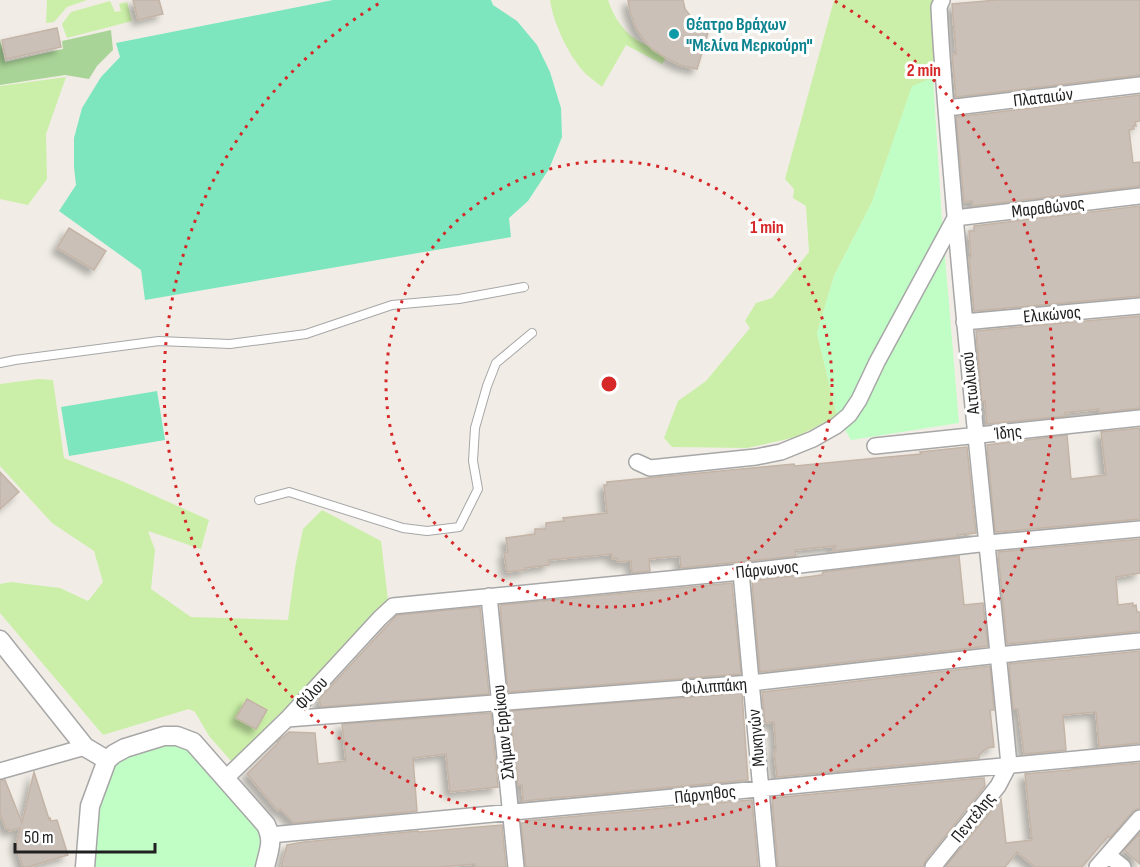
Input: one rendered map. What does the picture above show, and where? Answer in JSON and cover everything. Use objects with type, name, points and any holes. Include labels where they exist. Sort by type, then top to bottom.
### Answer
[{"type":"street","name":"Αιτωλικού","points":[[942,0],[939,7],[941,43],[964,322],[1009,765]]},
{"type":"street","name":"Πλαταιών","points":[[947,108],[1140,85]]},
{"type":"street","name":"Μαραθώνος","points":[[956,218],[1140,196]]},
{"type":"street","points":[[637,462],[650,468],[756,458],[798,446],[836,426],[849,415],[859,400],[877,362],[956,218]]},
{"type":"street","name":"Ελικώνος","points":[[964,322],[1140,306]]},
{"type":"street","name":"Ίδης","points":[[875,446],[1140,418]]},
{"type":"street","name":"Πάρνωνος","points":[[393,606],[741,572],[988,543],[1140,529]]},
{"type":"street","name":"Μυκηνών","points":[[741,572],[768,867]]},
{"type":"street","name":"Σλήμαν Ερρίκου","points":[[489,596],[516,867]]},
{"type":"street","name":"Φίλου","points":[[226,778],[287,719],[393,606]]},
{"type":"street","name":"Φιλιππάκη","points":[[287,719],[751,683],[1140,641]]},
{"type":"street","points":[[1,644],[86,747],[107,760]]},
{"type":"street","points":[[85,867],[90,806],[107,760],[125,748],[164,736],[177,736],[193,742],[266,825],[271,843],[265,867]]},
{"type":"street","points":[[0,771],[86,747]]},
{"type":"street","name":"Πάρνηθος","points":[[270,835],[1140,753]]},
{"type":"street","name":"Πεντέλης","points":[[933,867],[998,786],[1009,765]]},
{"type":"street","points":[[1097,867],[1140,818]]},
{"type":"street","points":[[1108,855],[1123,867]]},
{"type":"lane","points":[[0,363],[159,341],[230,344],[306,334],[392,305],[459,299],[524,287]]},
{"type":"lane","points":[[259,500],[289,492],[403,528],[427,531],[459,527],[478,489],[473,461],[475,428],[487,386],[496,363],[532,333]]},
{"type":"green space","points":[[47,0],[87,0],[67,7],[54,22],[46,23]]},
{"type":"green space","points":[[333,0],[491,0],[493,5],[517,21],[537,45],[550,72],[561,108],[562,137],[549,169],[528,201],[509,218],[511,237],[145,300],[141,270],[59,211],[76,185],[74,138],[82,108],[101,77],[120,57],[116,43]]},
{"type":"green space","points":[[550,0],[608,0],[619,23],[632,37],[669,53],[662,64],[626,45],[602,87],[581,68],[563,40]]},
{"type":"green space","points":[[834,0],[934,0],[933,78],[912,87],[872,202],[834,276],[817,333],[837,416],[796,437],[747,448],[672,447],[664,438],[678,401],[706,381],[750,328],[745,321],[756,303],[772,298],[809,252],[806,206],[793,198],[794,189],[785,179]]},
{"type":"green space","points":[[110,1],[115,12],[121,11],[119,4],[127,2],[132,21],[67,38],[62,24],[71,12]]},
{"type":"green space","points":[[111,30],[113,50],[97,66],[89,79],[65,75],[0,85],[0,39],[5,62],[63,49],[62,41]]},
{"type":"green space","points":[[66,77],[46,134],[47,179],[28,205],[0,199],[0,86]]},
{"type":"green space","points":[[933,78],[959,423],[851,440],[837,416],[817,333],[834,276],[872,202],[912,86]]},
{"type":"green space","points":[[38,379],[53,380],[64,458],[209,520],[201,549],[148,531],[155,550],[151,589],[191,617],[288,620],[303,529],[322,510],[381,541],[388,600],[348,645],[232,762],[209,736],[195,712],[189,709],[103,735],[0,613],[0,584],[11,582],[60,588],[88,601],[103,582],[94,551],[52,523],[0,466],[0,384]]},
{"type":"green space","points":[[157,391],[165,440],[69,456],[61,407]]},
{"type":"green space","points":[[166,741],[194,750],[258,827],[260,843],[256,867],[95,867],[95,811],[115,764],[131,752]]},
{"type":"building","points":[[133,0],[159,0],[163,14],[138,20]]},
{"type":"building","name":"Θέατρο Βράχων \"Μελίνα Μερκούρη\"","points":[[628,0],[683,0],[685,9],[692,18],[710,26],[697,69],[680,65],[652,49],[636,28]]},
{"type":"building","points":[[997,0],[1140,0],[1140,75],[956,97],[952,55],[956,54],[952,4]]},
{"type":"building","points":[[57,28],[61,47],[6,59],[2,40]]},
{"type":"building","points":[[1140,95],[1140,121],[1135,122],[1134,129],[1129,130],[1133,163],[1140,162],[1140,186],[973,206],[972,201],[964,202],[956,117]]},
{"type":"building","points":[[1140,206],[1140,296],[974,311],[969,231],[974,231],[974,226]]},
{"type":"building","points":[[69,228],[106,251],[94,270],[57,248]]},
{"type":"building","points":[[1140,316],[1140,408],[1099,413],[1099,409],[1065,413],[1066,416],[987,424],[985,401],[982,402],[976,331]]},
{"type":"building","points":[[1140,428],[1140,519],[995,531],[987,445],[1067,435],[1071,479],[1106,475],[1101,432]]},
{"type":"building","points":[[967,447],[976,533],[833,551],[836,546],[795,550],[796,556],[681,568],[680,556],[649,559],[650,571],[632,573],[631,561],[618,562],[617,558],[612,559],[612,554],[549,560],[549,565],[507,572],[504,553],[508,552],[506,538],[535,534],[535,529],[546,529],[546,523],[564,521],[563,518],[607,513],[604,485],[607,485],[607,482],[921,454],[920,452]]},
{"type":"building","points":[[0,472],[19,492],[0,509]]},
{"type":"building","points":[[1140,539],[1140,573],[1116,577],[1118,605],[1133,603],[1133,606],[1136,605],[1137,612],[1140,612],[1140,631],[1007,644],[998,552]]},
{"type":"building","points":[[959,556],[964,605],[983,603],[988,646],[760,672],[752,581],[799,575],[799,578],[822,575],[823,572]]},
{"type":"building","points":[[732,583],[741,674],[508,692],[500,605]]},
{"type":"building","points":[[480,607],[489,694],[321,707],[319,699],[397,615]]},
{"type":"building","points":[[1140,651],[1140,743],[1099,747],[1096,712],[1063,715],[1066,750],[1024,754],[1018,709],[1013,709],[1009,664]]},
{"type":"building","points":[[990,666],[994,710],[990,710],[994,747],[987,748],[979,755],[979,758],[777,777],[774,722],[765,723],[762,692]]},
{"type":"building","points":[[742,693],[748,780],[523,801],[522,785],[518,785],[510,711]]},
{"type":"building","points":[[247,699],[267,710],[256,729],[236,718]]},
{"type":"building","points":[[491,713],[498,787],[450,792],[446,754],[413,758],[417,811],[294,823],[280,809],[278,811],[247,774],[289,732],[315,733],[318,764],[346,761],[342,724]]},
{"type":"building","points":[[1140,763],[1140,808],[1133,811],[1110,838],[1108,836],[1082,867],[1035,867],[1017,852],[1005,867],[945,867],[1001,799],[1006,843],[1032,840],[1025,774]]},
{"type":"building","points":[[34,772],[49,819],[57,820],[68,855],[23,867],[16,845],[20,828],[9,831],[6,829],[0,814],[0,780],[5,780],[22,823]]},
{"type":"building","points":[[984,778],[985,786],[925,861],[923,867],[778,867],[772,798]]},
{"type":"building","points":[[752,800],[758,867],[526,867],[521,823],[525,821]]},
{"type":"building","points":[[502,825],[506,867],[475,867],[475,864],[439,867],[281,867],[287,845],[418,831]]},
{"type":"building","points":[[1140,833],[1140,864],[1124,850]]},
{"type":"place","name":"Θέατρο Βράχων \"Μελίνα Μερκούρη\"","points":[[674,34]]}]
